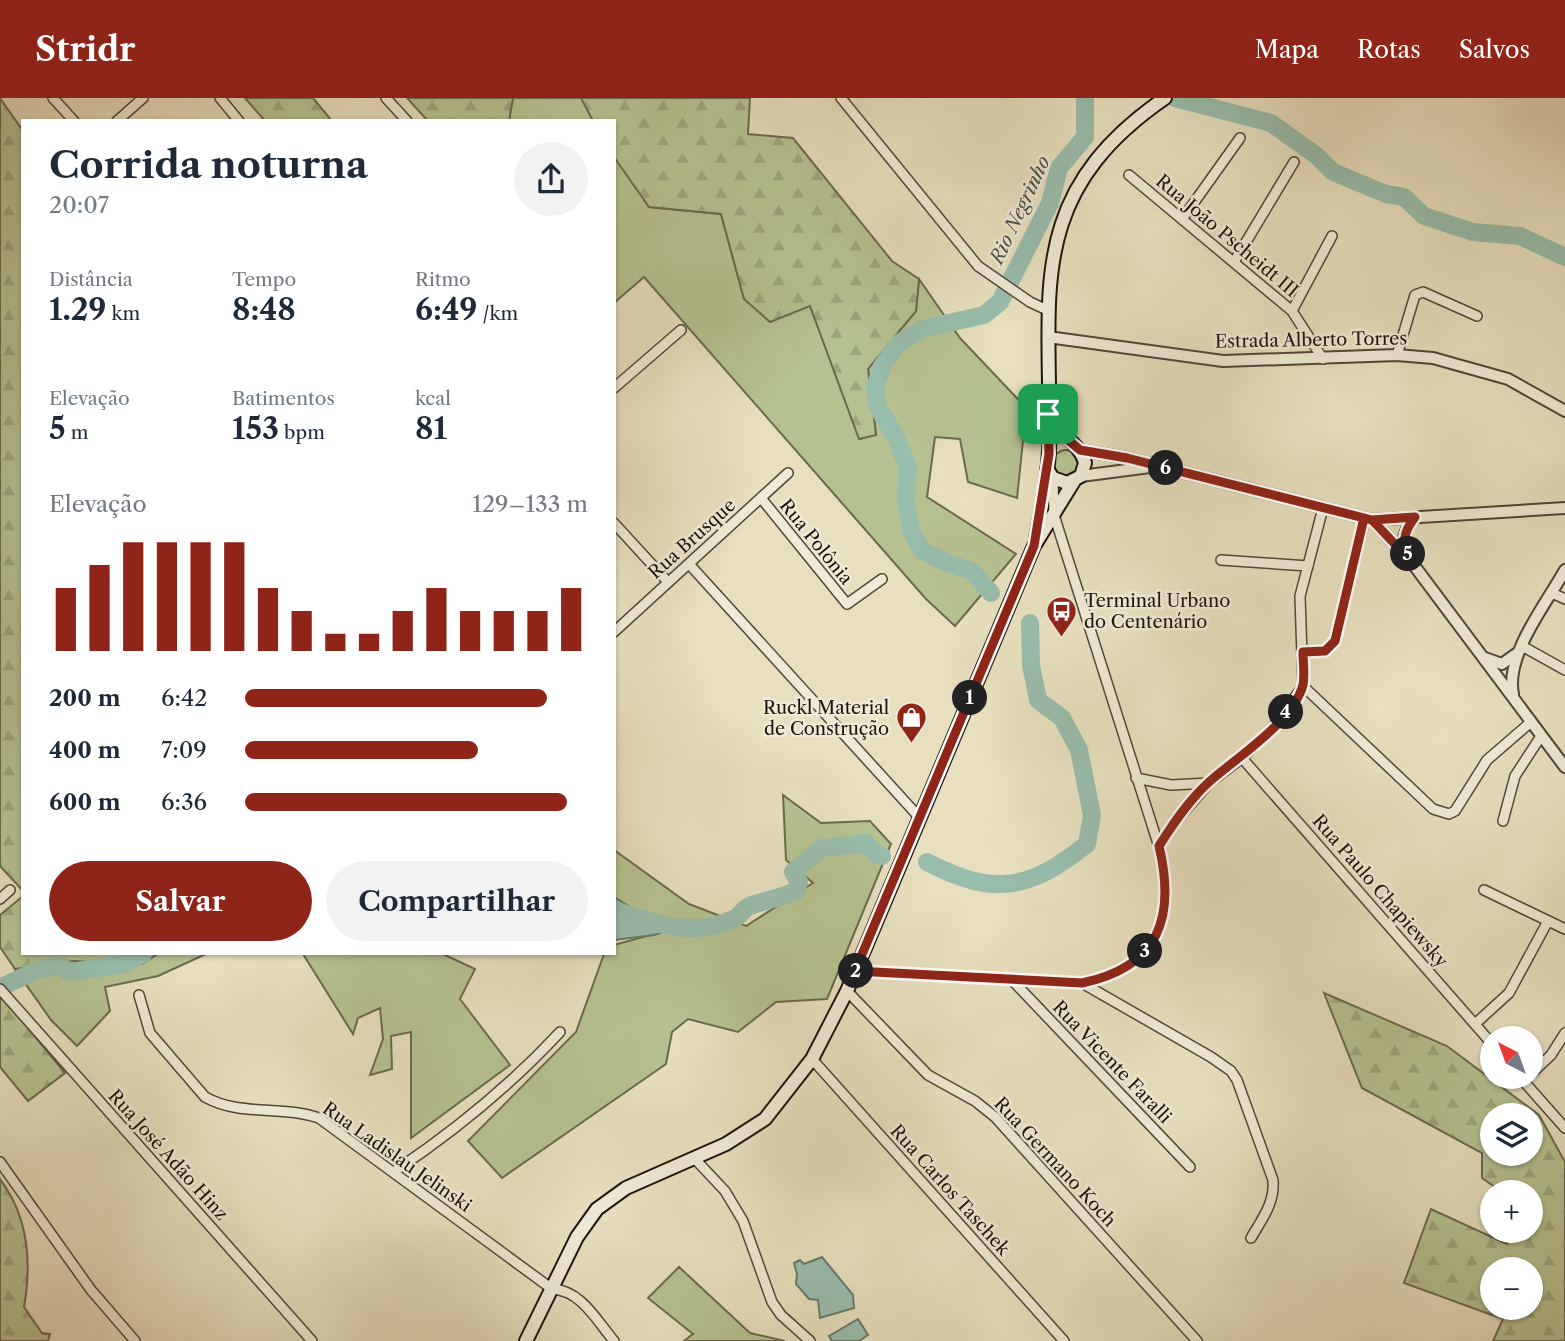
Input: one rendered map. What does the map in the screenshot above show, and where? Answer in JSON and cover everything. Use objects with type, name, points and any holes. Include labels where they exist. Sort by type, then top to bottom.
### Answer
[{"type":"main road","points":[[1034,546],[1050,474],[1047,310],[1053,253],[1061,224],[1082,180],[1111,140],[1163,99]]},
{"type":"main road","points":[[526,1341],[577,1237],[597,1209],[626,1188],[736,1138],[765,1119],[812,1059],[847,991],[1034,546],[1085,463],[1077,448],[1055,427],[1048,414]]},
{"type":"main road","points":[[1049,454],[1060,445],[1077,448]]},
{"type":"main road","points":[[1050,474],[1067,483],[1077,479]]},
{"type":"street","points":[[53,98],[72,119]]},
{"type":"street","points":[[119,119],[143,98]]},
{"type":"street","points":[[220,98],[237,119]]},
{"type":"street","points":[[386,98],[405,119]]},
{"type":"street","points":[[841,98],[955,242],[978,266],[1004,286],[1047,310]]},
{"type":"street","points":[[1183,218],[1240,138]]},
{"type":"street","points":[[1234,262],[1294,162]]},
{"type":"street","name":"Rua João Pscheidt III","points":[[1129,175],[1292,311],[1323,359]]},
{"type":"street","points":[[1292,311],[1332,236]]},
{"type":"street","points":[[1397,355],[1415,295],[1423,292],[1477,316]]},
{"type":"street","points":[[616,386],[681,330]]},
{"type":"street","name":"Estrada Alberto Torres","points":[[1048,337],[1223,361],[1397,355],[1433,358],[1478,368],[1521,385],[1565,411]]},
{"type":"street","points":[[1077,448],[1160,466],[1368,519],[1564,506]]},
{"type":"street","points":[[1077,479],[1160,466]]},
{"type":"street","name":"Rua Brusque","points":[[616,630],[788,473]]},
{"type":"street","points":[[855,971],[1082,983],[1109,977],[1127,967],[1155,939],[1167,902],[1167,879],[1159,846],[1054,515],[1050,474]]},
{"type":"street","name":"Rua Polônia","points":[[761,498],[847,604],[881,579]]},
{"type":"street","points":[[1159,846],[1209,782],[1242,758],[1273,727],[1303,685],[1299,609],[1323,508]]},
{"type":"street","points":[[1410,560],[1403,541],[1404,533],[1415,517]]},
{"type":"street","points":[[1368,519],[1410,560],[1565,768]]},
{"type":"street","points":[[1303,652],[1325,651],[1335,641],[1368,519]]},
{"type":"street","points":[[616,525],[668,582]]},
{"type":"street","points":[[1221,560],[1308,566]]},
{"type":"street","points":[[689,564],[919,817]]},
{"type":"street","points":[[1514,699],[1511,681],[1520,649],[1565,570]]},
{"type":"street","points":[[1552,593],[1565,600]]},
{"type":"street","points":[[1483,657],[1502,664],[1520,649]]},
{"type":"street","points":[[1520,649],[1565,670]]},
{"type":"street","points":[[1303,685],[1440,812],[1455,811],[1487,760],[1531,722]]},
{"type":"street","points":[[1503,821],[1515,776],[1541,736]]},
{"type":"street","name":"Rua Paulo Chapiewsky","points":[[1242,758],[1480,1030]]},
{"type":"street","points":[[1136,778],[1171,785],[1209,782]]},
{"type":"street","points":[[0,899],[10,890]]},
{"type":"street","points":[[1484,890],[1565,929]]},
{"type":"street","points":[[1475,1024],[1509,993],[1548,921]]},
{"type":"street","name":"Rua Vicente Faralli","points":[[1011,979],[1190,1167]]},
{"type":"street","points":[[1082,983],[1211,1057],[1231,1071],[1237,1080],[1273,1180],[1274,1195],[1251,1238]]},
{"type":"street","name":"Rua José Adão Hinz","points":[[0,989],[312,1341]]},
{"type":"street","name":"Rua Germano Koch","points":[[847,991],[928,1075],[975,1101],[995,1117],[1197,1341]]},
{"type":"street","name":"Rua Ladislau Jelinski","points":[[139,995],[150,1033],[205,1097],[217,1104],[251,1112],[309,1114],[319,1118],[395,1171],[552,1289],[562,1289],[579,1299],[614,1341]]},
{"type":"street","points":[[395,1171],[496,1097],[560,1032]]},
{"type":"street","points":[[1544,1062],[1552,1055],[1565,1033]]},
{"type":"street","name":"Rua Carlos Taschek","points":[[812,1059],[1064,1341]]},
{"type":"street","points":[[1534,1089],[1565,1128]]},
{"type":"street","points":[[694,1158],[725,1191],[743,1222],[772,1301],[781,1315],[810,1341]]},
{"type":"street","points":[[0,1162],[91,1290],[135,1341]]},
{"type":"green space","points":[[0,98],[21,128],[21,889],[0,866]]},
{"type":"green space","points":[[245,98],[313,98],[330,119],[263,119]]},
{"type":"green space","points":[[407,98],[513,98],[509,119],[426,119]]},
{"type":"green space","points":[[513,98],[583,98],[596,119],[508,119]]},
{"type":"green space","points":[[581,98],[750,98],[748,134],[793,138],[892,261],[919,279],[916,311],[868,369],[876,435],[859,439],[810,306],[770,322],[744,299],[721,214],[649,207],[616,160],[616,119],[592,119]]},
{"type":"green space","points":[[616,152],[649,207],[721,214],[744,299],[810,306],[860,439],[876,434],[868,368],[916,311],[919,279],[960,338],[1033,415],[1025,422],[1017,498],[968,482],[960,439],[935,437],[927,497],[1016,554],[955,626],[926,599],[644,277],[616,301]]},
{"type":"green space","points":[[1066,450],[1075,454],[1079,463],[1075,472],[1066,476],[1057,472],[1053,463],[1057,454]]},
{"type":"green space","points":[[783,795],[821,823],[870,821],[891,844],[827,999],[776,1002],[738,1032],[688,1019],[672,1032],[666,1064],[502,1178],[468,1141],[576,1032],[604,955],[616,955],[616,944],[690,924],[632,909],[616,898],[616,851],[689,904],[746,926],[813,883],[786,860]]},
{"type":"green space","points":[[21,898],[21,955],[156,955],[142,964],[74,961],[15,969],[0,947],[0,915]]},
{"type":"green space","points":[[156,955],[204,955],[158,976],[105,987],[110,1011],[77,1046],[51,1020],[15,969],[74,961],[142,964]]},
{"type":"green space","points":[[304,955],[445,955],[475,969],[460,999],[510,1065],[411,1138],[411,1032],[391,1036],[392,1069],[370,1075],[383,1039],[380,1008],[358,1018],[353,1034]]},
{"type":"green space","points":[[1324,993],[1447,1046],[1480,1071],[1480,1089],[1504,1089],[1523,1103],[1480,1103],[1480,1152],[1362,1088]]},
{"type":"green space","points":[[0,994],[65,1073],[28,1101],[0,1067]]},
{"type":"green space","points":[[1543,1122],[1565,1162],[1565,1341],[1493,1341],[1503,1320],[1543,1320],[1543,1257],[1480,1257],[1480,1311],[1404,1283],[1431,1209],[1480,1232],[1480,1243],[1543,1243],[1543,1180],[1482,1178],[1482,1166],[1543,1166]]},
{"type":"green space","points":[[0,1179],[17,1208],[26,1240],[28,1273],[24,1307],[42,1333],[50,1334],[48,1341],[0,1341]]},
{"type":"green space","points":[[679,1267],[750,1333],[785,1341],[684,1341],[693,1334],[648,1298]]},
{"type":"shaded area","points":[[616,898],[656,923],[673,929],[654,935],[616,940]]},
{"type":"shaded area","points":[[822,1257],[853,1295],[854,1308],[820,1318],[818,1300],[809,1299],[796,1284],[794,1263],[800,1260],[804,1264]]},
{"type":"shaded area","points":[[858,1319],[868,1335],[859,1341],[832,1341],[829,1336]]},
{"type":"waterway","name":"Rio Negrinho","points":[[991,593],[972,571],[922,551],[911,530],[906,501],[908,467],[895,435],[878,408],[875,388],[882,366],[898,344],[922,329],[984,315],[1000,302],[1050,203],[1059,168],[1085,137],[1085,98]]},
{"type":"waterway","name":"Rio Negrinho","points":[[1175,98],[1271,123],[1317,156],[1333,172],[1386,194],[1404,197],[1424,216],[1473,232],[1520,236],[1565,257]]},
{"type":"waterway","name":"Rio Negrinho","points":[[927,862],[972,880],[992,884],[1011,883],[1047,871],[1087,844],[1092,815],[1079,750],[1062,718],[1038,700],[1031,665],[1030,623]]},
{"type":"waterway","name":"Rio Negrinho","points":[[616,911],[674,927],[703,928],[719,925],[736,918],[748,907],[796,891],[799,882],[793,872],[822,848],[866,843],[877,855],[882,856]]},
{"type":"waterway","name":"Rio Negrinho","points":[[0,988],[37,970],[58,966],[71,972],[124,964],[141,955]]},
{"type":"place","name":"Terminal Urbano do Centenário","points":[[1061,638]]},
{"type":"place","name":"Ruckl Material de Construção","points":[[912,745]]},
{"type":"route","points":[[1048,414],[1049,454],[1046,461],[1045,492],[1034,546],[855,971],[1082,983],[1109,977],[1127,967],[1143,954],[1155,939],[1163,922],[1167,902],[1167,879],[1159,846],[1170,828],[1209,782],[1256,745],[1293,703],[1303,685],[1303,652],[1332,648],[1364,518],[1372,520],[1410,560],[1403,541],[1404,533],[1415,517],[1372,520],[1127,458],[1080,450],[1060,433],[1048,414]]}]
